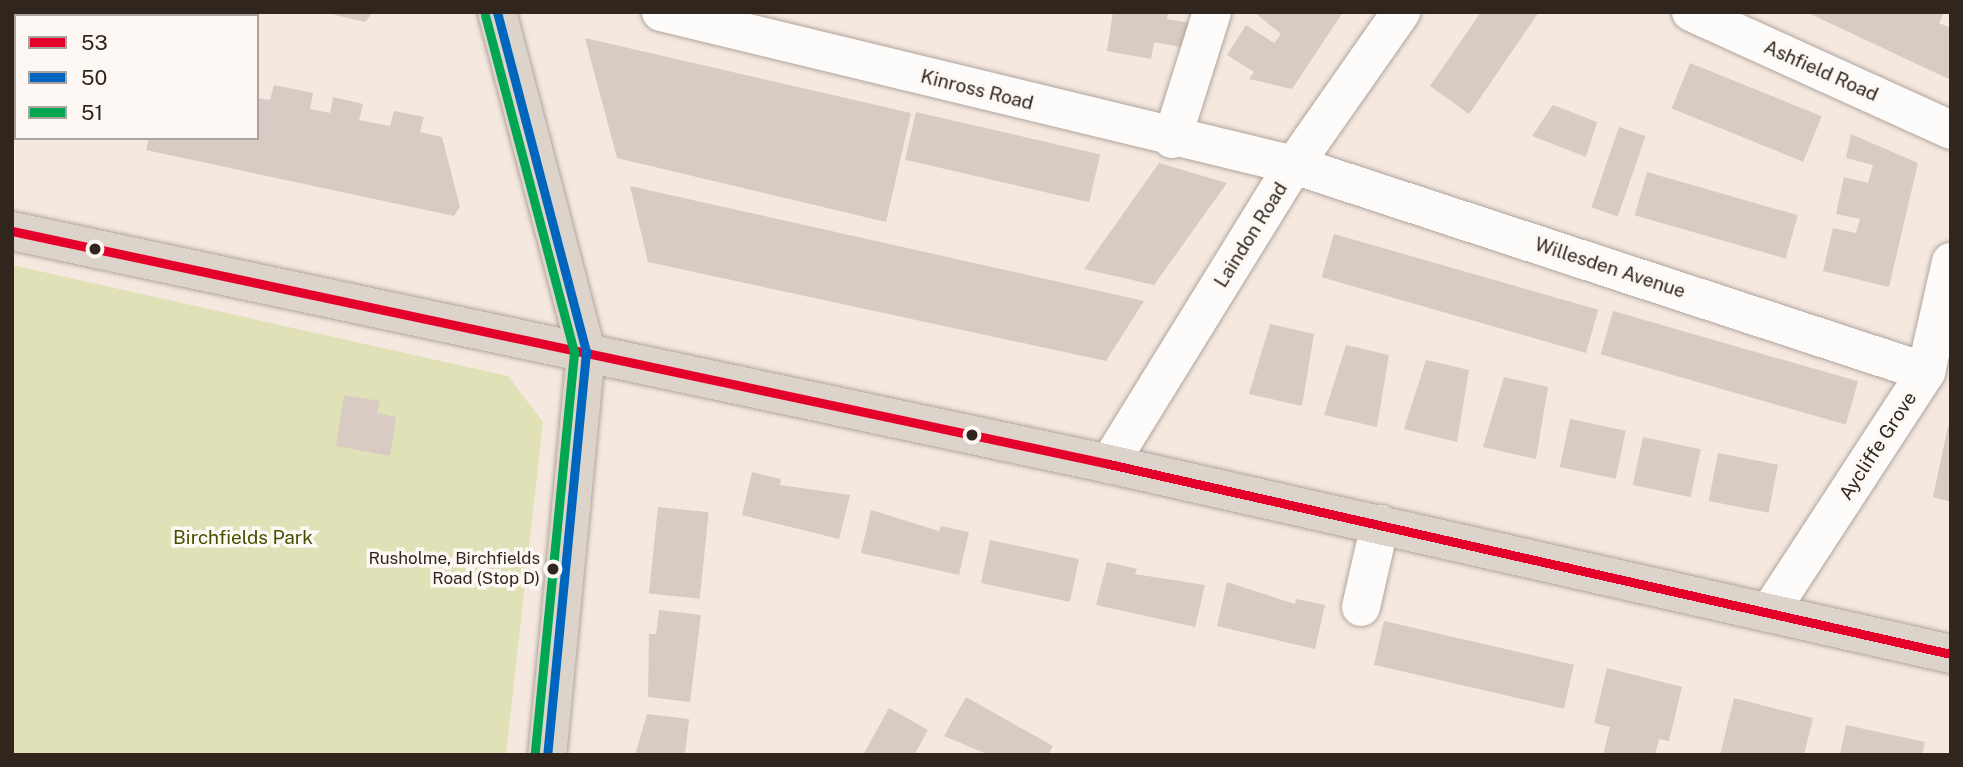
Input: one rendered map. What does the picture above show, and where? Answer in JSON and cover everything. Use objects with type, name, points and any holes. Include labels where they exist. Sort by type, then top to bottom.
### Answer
[{"type":"highway","points":[[498,12],[586,352],[547,755]]},
{"type":"highway","points":[[12,231],[1109,464],[1951,654]]},
{"type":"street","name":"Kinross Road","points":[[661,12],[1172,139],[1294,165]]},
{"type":"street","points":[[1172,139],[1212,12]]},
{"type":"street","name":"Laindon Road","points":[[1109,464],[1294,165],[1401,12]]},
{"type":"street","name":"Ashfield Road","points":[[1690,12],[1951,130]]},
{"type":"street","name":"Willesden Avenue","points":[[1294,165],[1926,372]]},
{"type":"street","name":"Aycliffe Grove","points":[[1769,613],[1926,372],[1951,262]]},
{"type":"street","points":[[1361,607],[1380,524]]},
{"type":"green space","name":"Birchfields Park","points":[[12,265],[508,376],[543,422],[506,755],[12,755]]},
{"type":"building","points":[[323,12],[373,12],[365,22]]},
{"type":"building","points":[[1113,12],[1168,12],[1167,19],[1191,23],[1187,48],[1154,42],[1151,59],[1107,51]]},
{"type":"building","points":[[1254,12],[1343,12],[1292,89],[1249,79],[1254,72],[1227,55],[1246,25],[1274,43],[1281,34]]},
{"type":"building","points":[[1481,12],[1539,12],[1469,114],[1430,86]]},
{"type":"building","points":[[1806,12],[1944,12],[1939,23],[1951,28],[1951,80]]},
{"type":"building","points":[[585,38],[911,113],[886,222],[617,158]]},
{"type":"building","points":[[1690,63],[1822,116],[1803,162],[1672,108]]},
{"type":"building","points":[[274,85],[313,93],[310,109],[330,113],[333,97],[363,104],[359,120],[390,126],[394,111],[424,117],[420,132],[442,137],[460,207],[454,216],[146,150],[148,140],[259,140],[259,98],[270,100]]},
{"type":"building","points":[[1553,105],[1597,122],[1586,157],[1532,136]]},
{"type":"building","points":[[916,112],[1100,155],[1089,202],[905,160]]},
{"type":"building","points":[[1619,127],[1645,136],[1618,216],[1591,207]]},
{"type":"building","points":[[1851,134],[1918,163],[1889,287],[1823,271],[1833,228],[1856,233],[1860,219],[1836,214],[1844,177],[1868,183],[1873,165],[1846,158]]},
{"type":"building","points":[[1159,163],[1227,183],[1154,285],[1084,269]]},
{"type":"building","points":[[1647,172],[1798,215],[1786,259],[1635,215]]},
{"type":"building","points":[[630,186],[1144,301],[1106,361],[648,262]]},
{"type":"building","points":[[1334,234],[1598,310],[1586,353],[1322,277]]},
{"type":"building","points":[[1613,311],[1858,381],[1846,425],[1601,354]]},
{"type":"building","points":[[1270,324],[1314,334],[1302,406],[1249,394]]},
{"type":"building","points":[[1346,345],[1389,355],[1377,427],[1324,415]]},
{"type":"building","points":[[1426,360],[1469,370],[1457,442],[1404,429]]},
{"type":"building","points":[[1504,377],[1548,387],[1536,459],[1483,447]]},
{"type":"building","points":[[344,395],[380,401],[377,413],[396,417],[390,456],[336,446]]},
{"type":"building","points":[[1570,419],[1626,431],[1616,479],[1560,467]]},
{"type":"building","points":[[1948,426],[1951,427],[1951,502],[1933,497]]},
{"type":"building","points":[[1643,437],[1701,449],[1691,497],[1633,485]]},
{"type":"building","points":[[1718,453],[1778,465],[1769,513],[1709,501]]},
{"type":"building","points":[[752,472],[781,479],[780,485],[850,495],[839,539],[742,515]]},
{"type":"building","points":[[658,507],[709,512],[700,599],[649,594]]},
{"type":"building","points":[[871,510],[939,531],[941,526],[969,532],[959,575],[861,553]]},
{"type":"building","points":[[990,540],[1079,559],[1070,602],[981,583]]},
{"type":"building","points":[[1107,562],[1137,569],[1135,574],[1205,585],[1195,627],[1096,605]]},
{"type":"building","points":[[1227,582],[1295,604],[1296,599],[1325,605],[1315,649],[1217,626]]},
{"type":"building","points":[[659,610],[701,615],[690,702],[648,697],[649,634],[656,634]]},
{"type":"building","points":[[1384,621],[1574,665],[1564,709],[1374,665]]},
{"type":"building","points":[[1607,668],[1682,687],[1669,741],[1659,739],[1655,755],[1603,755],[1610,727],[1594,723]]},
{"type":"building","points":[[966,697],[1053,746],[1048,755],[989,755],[944,736]]},
{"type":"building","points":[[1734,698],[1813,718],[1804,755],[1720,755]]},
{"type":"building","points":[[889,708],[928,730],[914,755],[863,755]]},
{"type":"building","points":[[647,714],[689,719],[685,755],[635,755]]},
{"type":"building","points":[[1846,725],[1925,742],[1922,755],[1840,755]]},
{"type":"transit line","name":"50","points":[[497,12],[586,352],[547,755]]},
{"type":"transit line","name":"51","points":[[485,15],[574,353],[535,754]]},
{"type":"transit line","name":"53","points":[[12,231],[1109,464],[1951,654]]},
{"type":"place","name":"Rusholme, Birchfields Road (Stop D)","points":[[553,569]]}]
